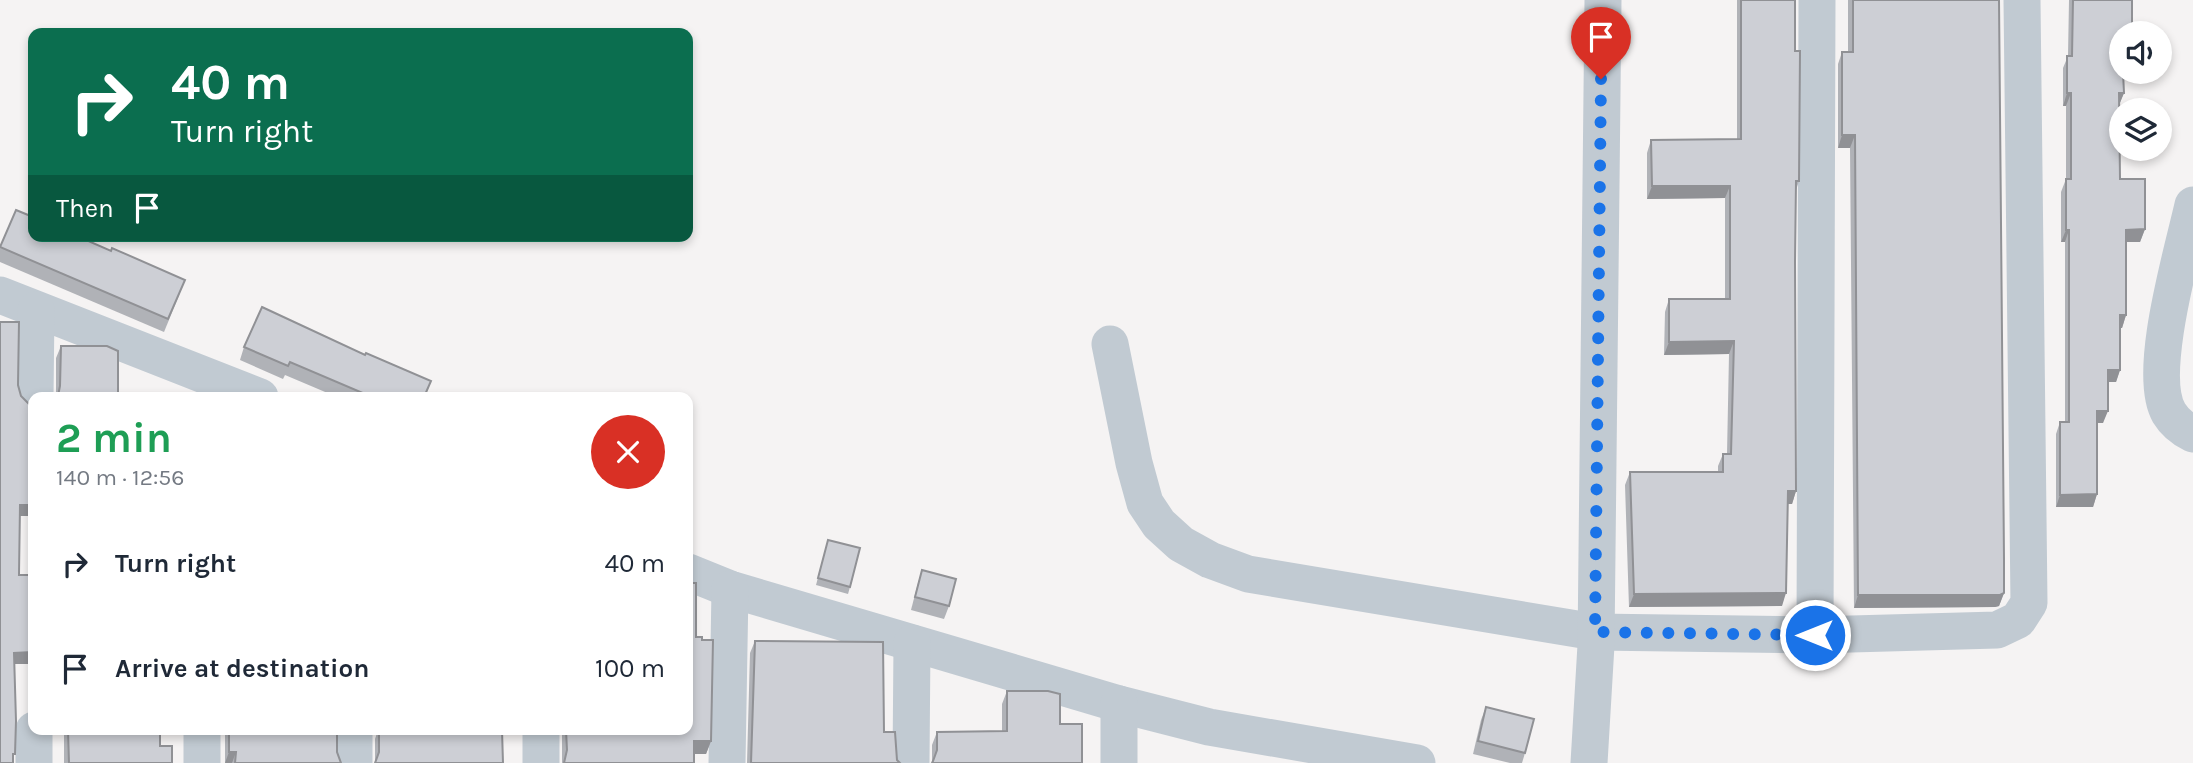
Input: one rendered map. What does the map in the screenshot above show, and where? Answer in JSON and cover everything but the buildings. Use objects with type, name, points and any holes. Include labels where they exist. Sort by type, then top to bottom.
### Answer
[{"type":"street","points":[[1589,763],[1595,638],[1603,0]]},
{"type":"street","points":[[1815,635],[1817,0]]},
{"type":"street","points":[[1110,344],[1134,463],[1145,503],[1159,524],[1181,544],[1210,560],[1248,573],[1595,638],[1997,630],[2018,620],[2029,603],[2022,0]]},
{"type":"street","points":[[2190,229],[2162,343],[2162,377],[2168,411],[2182,429],[2193,434]]},
{"type":"street","points":[[0,295],[206,386],[235,392]]},
{"type":"street","points":[[35,392],[36,310]]},
{"type":"street","points":[[693,574],[730,589],[1119,704],[1209,727],[1417,763]]},
{"type":"street","points":[[727,763],[730,589]]},
{"type":"street","points":[[911,763],[912,643]]},
{"type":"street","points":[[1119,704],[1119,763]]},
{"type":"street","points":[[34,735],[34,763]]},
{"type":"street","points":[[202,735],[202,763]]},
{"type":"street","points":[[354,735],[354,763]]},
{"type":"street","points":[[541,735],[541,763]]},
{"type":"route","points":[[1601,79],[1595,632],[1815,635]]}]
